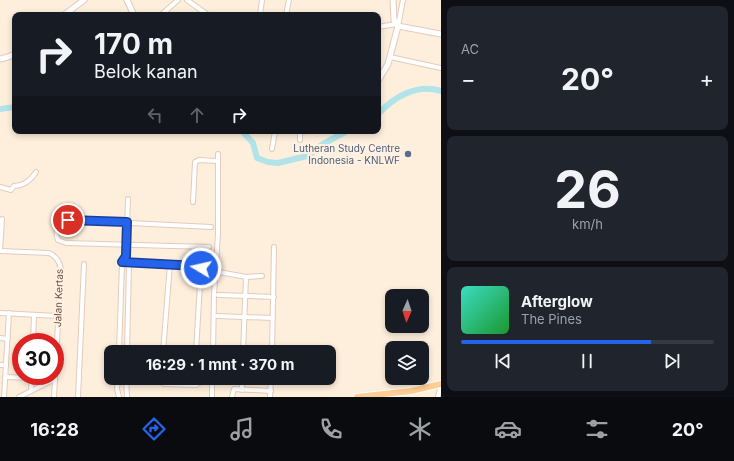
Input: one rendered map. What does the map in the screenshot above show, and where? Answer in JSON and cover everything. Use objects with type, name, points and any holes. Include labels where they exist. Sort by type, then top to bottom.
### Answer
[{"type":"main road","points":[[357,397],[411,391],[441,384]]},
{"type":"street","points":[[127,0],[133,12]]},
{"type":"street","points":[[164,12],[178,0]]},
{"type":"street","points":[[187,0],[204,12]]},
{"type":"street","points":[[260,12],[262,0]]},
{"type":"street","points":[[286,12],[288,0]]},
{"type":"street","points":[[393,0],[397,25]]},
{"type":"street","points":[[381,77],[385,71],[390,57],[403,0]]},
{"type":"street","points":[[68,12],[82,1]]},
{"type":"street","points":[[381,27],[397,25],[441,34]]},
{"type":"street","points":[[0,59],[12,55]]},
{"type":"street","points":[[390,57],[441,68]]},
{"type":"street","points":[[272,149],[274,134]]},
{"type":"street","points":[[300,134],[300,140]]},
{"type":"street","points":[[213,345],[214,295],[218,234],[218,154]]},
{"type":"street","points":[[193,202],[195,162],[199,160],[218,161]]},
{"type":"street","points":[[0,187],[13,188],[18,186],[28,181],[36,172]]},
{"type":"street","points":[[126,345],[129,263],[126,256],[128,199]]},
{"type":"street","points":[[0,251],[2,219]]},
{"type":"street","points":[[209,247],[66,243],[58,240],[56,232],[59,225],[68,220],[127,221],[211,227]]},
{"type":"street","points":[[272,345],[274,247]]},
{"type":"street","name":"Jalan Kertas","points":[[0,251],[49,253],[54,256],[60,268],[57,333]]},
{"type":"street","points":[[119,345],[122,262],[126,256]]},
{"type":"street","points":[[122,262],[201,267],[196,345]]},
{"type":"street","points":[[78,397],[84,264]]},
{"type":"street","points":[[164,345],[170,264]]},
{"type":"street","points":[[219,272],[246,277],[262,276]]},
{"type":"street","points":[[243,345],[246,277]]},
{"type":"street","points":[[218,295],[274,297]]},
{"type":"street","points":[[0,312],[58,316]]},
{"type":"street","points":[[4,397],[2,388],[5,377],[9,313]]},
{"type":"street","points":[[33,333],[34,314]]},
{"type":"street","points":[[217,316],[273,318]]},
{"type":"street","points":[[120,329],[127,329]]},
{"type":"street","points":[[0,338],[8,339]]},
{"type":"street","points":[[0,365],[6,365]]},
{"type":"street","points":[[5,377],[12,377]]},
{"type":"street","points":[[438,397],[441,384]]},
{"type":"street","points":[[31,385],[31,391]]},
{"type":"street","points":[[19,397],[43,385]]},
{"type":"street","name":"Jalan Kertas","points":[[54,397],[55,385]]},
{"type":"street","points":[[117,385],[119,397]]},
{"type":"street","points":[[126,385],[127,397]]},
{"type":"street","points":[[212,385],[212,397]]},
{"type":"street","points":[[242,385],[242,390]]},
{"type":"street","points":[[270,397],[271,385]]},
{"type":"street","points":[[232,397],[234,390],[271,391]]},
{"type":"waterway","points":[[381,111],[391,102],[406,93],[423,89],[441,91]]},
{"type":"waterway","points":[[0,109],[12,107]]},
{"type":"waterway","points":[[245,134],[253,143],[257,158],[268,162],[278,163],[307,156],[323,144],[341,134]]},
{"type":"place","name":"Lutheran Study Centre Indonesia - KNLWF","points":[[408,154]]},
{"type":"route","points":[[68,220],[127,222],[126,256],[122,262],[200,266],[201,268]]}]
